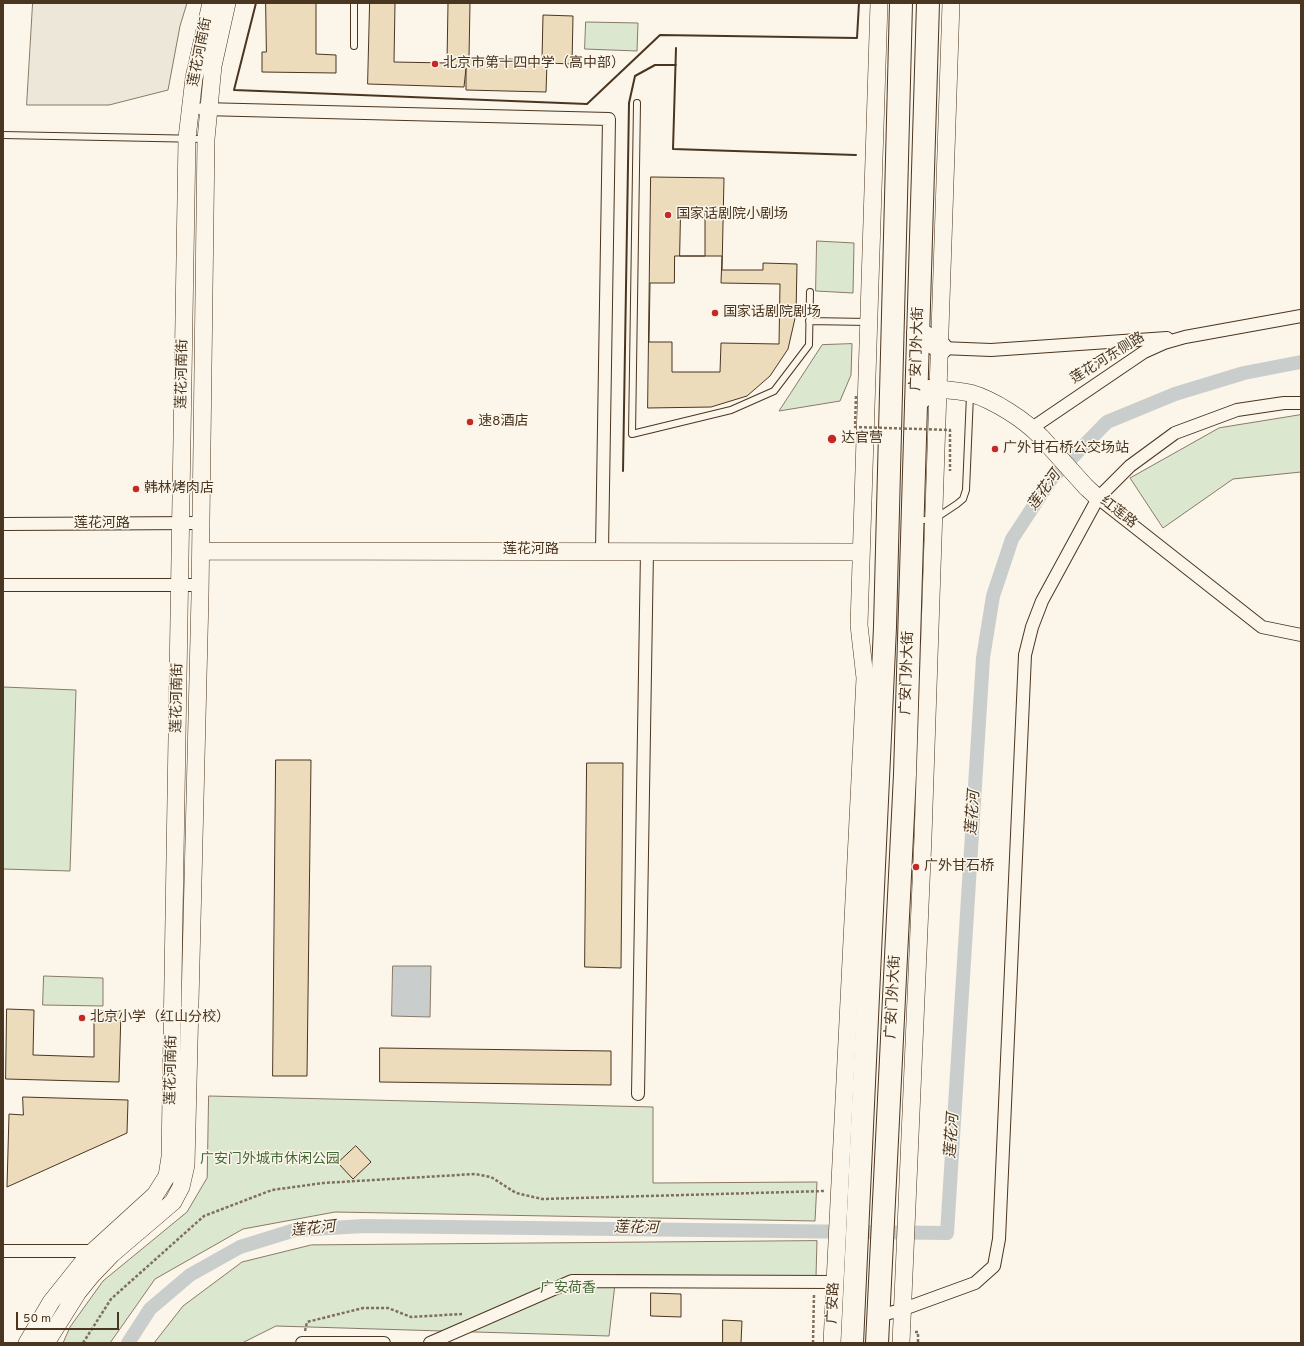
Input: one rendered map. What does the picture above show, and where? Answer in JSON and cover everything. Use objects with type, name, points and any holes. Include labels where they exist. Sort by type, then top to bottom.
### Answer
[{"type":"highway","name":"广安门外大街","points":[[852,1343],[845,1266],[845,1202],[885,627],[901,3]]},
{"type":"highway","name":"广安门外大街","points":[[877,1343],[903,836],[923,520],[916,401],[928,3]]},
{"type":"highway","points":[[918,332],[940,348]]},
{"type":"highway","points":[[916,401],[930,391],[939,389]]},
{"type":"street","name":"莲花河南街","points":[[27,1343],[51,1302],[93,1251],[155,1195],[167,1176],[170,1157],[187,138],[197,64],[211,3]]},
{"type":"street","name":"莲花河南街","points":[[46,1343],[78,1292],[112,1254],[173,1202],[181,1187],[184,1176],[187,1147],[201,550],[206,139],[213,66],[227,3]]},
{"type":"street","name":"广安门外大街","points":[[845,1202],[864,678],[859,625],[879,3]]},
{"type":"street","name":"广安门外大街","points":[[901,1343],[901,1310],[923,829],[923,520],[939,389],[944,169],[951,3]]},
{"type":"street","points":[[191,108],[609,119],[602,550]]},
{"type":"street","points":[[922,169],[944,169]]},
{"type":"street","name":"莲花河东侧路","points":[[1037,433],[1144,352],[1164,343],[1185,337],[1301,316]]},
{"type":"street","points":[[940,348],[991,350],[1185,337]]},
{"type":"street","name":"红莲路","points":[[939,389],[970,393],[1013,414],[1037,433],[1092,492],[1262,627],[1301,635]]},
{"type":"street","points":[[878,1316],[901,1310],[976,1283],[994,1266],[1000,1239],[1025,655],[1032,627],[1042,601],[1092,492],[1175,433],[1237,410],[1284,403],[1301,403]]},
{"type":"street","name":"莲花河路","points":[[3,524],[201,523]]},
{"type":"street","name":"莲花河路","points":[[201,550],[602,550],[861,552]]},
{"type":"street","points":[[638,1094],[647,551]]},
{"type":"street","points":[[3,585],[200,585]]},
{"type":"street","points":[[3,1251],[93,1251]]},
{"type":"street","name":"广安路","points":[[832,1343],[835,1282],[845,1266]]},
{"type":"street","points":[[430,1343],[572,1282],[835,1282]]},
{"type":"street","points":[[303,1343],[384,1343]]},
{"type":"lane","points":[[354,3],[354,46]]},
{"type":"lane","points":[[637,103],[632,434],[732,410],[774,391],[808,345],[810,292]]},
{"type":"lane","points":[[3,135],[206,139]]},
{"type":"lane","points":[[809,321],[868,322]]},
{"type":"lane","points":[[923,520],[957,504],[963,499],[966,490],[970,393]]},
{"type":"path","points":[[856,396],[855,427],[950,430],[950,471]]},
{"type":"path","points":[[83,1343],[111,1299],[204,1216],[272,1190],[323,1183],[475,1174],[492,1177],[516,1193],[542,1199],[845,1202]]},
{"type":"path","points":[[813,1343],[814,1303]]},
{"type":"path","points":[[303,1343],[307,1322],[363,1308],[388,1308],[411,1317],[466,1314],[488,1318]]},
{"type":"green space","points":[[586,22],[638,23],[637,51],[585,49]]},
{"type":"green space","points":[[817,241],[854,243],[853,293],[816,291]]},
{"type":"green space","points":[[852,344],[851,375],[840,401],[779,411],[822,345]]},
{"type":"green space","points":[[1301,415],[1301,472],[1233,479],[1163,528],[1130,478],[1219,428]]},
{"type":"green space","points":[[3,687],[76,690],[70,871],[3,869]]},
{"type":"green space","points":[[44,976],[103,978],[103,1006],[43,1005]]},
{"type":"green space","name":"广安门外城市休闲公园","points":[[209,1096],[653,1107],[653,1183],[817,1182],[815,1221],[335,1212],[243,1229],[155,1279],[110,1343],[63,1343],[70,1327],[103,1281],[187,1212],[207,1178]]},
{"type":"green space","name":"广安荷香","points":[[817,1241],[816,1276],[616,1275],[609,1336],[276,1326],[242,1343],[154,1343],[183,1306],[242,1262],[311,1245]]},
{"type":"shaded area","points":[[33,3],[187,3],[180,26],[168,90],[109,105],[27,105]]},
{"type":"shaded area","points":[[393,966],[431,966],[430,1017],[392,1016]]},
{"type":"building","points":[[266,3],[316,3],[316,54],[336,55],[336,73],[262,72],[262,52],[266,52]]},
{"type":"building","points":[[370,3],[395,3],[394,62],[447,63],[448,3],[470,3],[469,58],[542,60],[543,15],[573,16],[572,64],[547,63],[546,92],[466,90],[466,68],[464,87],[368,84]]},
{"type":"building","points":[[651,177],[724,178],[722,270],[763,270],[763,263],[797,264],[796,314],[788,349],[770,376],[747,396],[711,407],[648,408]],"holes":[[[681,210],[705,211],[705,256],[680,256]]]},
{"type":"building","name":"国家话剧院剧场","points":[[675,256],[722,256],[721,283],[780,284],[779,344],[721,343],[720,372],[672,372],[672,342],[649,342],[650,283],[674,283]]},
{"type":"building","points":[[276,760],[311,760],[307,1076],[273,1076]]},
{"type":"building","points":[[587,763],[623,763],[621,968],[585,967]]},
{"type":"building","points":[[7,1009],[34,1010],[33,1055],[94,1057],[94,1011],[121,1011],[119,1082],[6,1079]]},
{"type":"building","points":[[380,1048],[611,1051],[611,1085],[380,1082]]},
{"type":"building","points":[[23,1097],[128,1100],[127,1133],[7,1187],[9,1114],[23,1115]]},
{"type":"building","points":[[356,1146],[371,1162],[353,1179],[338,1163]]},
{"type":"building","points":[[651,1293],[681,1294],[681,1317],[651,1316]]},
{"type":"building","points":[[723,1320],[742,1321],[741,1343],[723,1343]]},
{"type":"waterway","name":"莲花河","points":[[128,1343],[150,1309],[190,1275],[240,1247],[295,1230],[364,1226],[947,1233],[983,658],[993,596],[1012,539],[1052,478],[1107,422],[1175,394],[1244,373],[1301,362]]},
{"type":"wall","points":[[256,3],[234,90],[587,104],[660,35],[857,38],[859,3]]},
{"type":"wall","points":[[676,48],[673,149],[856,155]]},
{"type":"wall","points":[[623,471],[629,103],[635,76],[655,65],[676,65]]},
{"type":"place","name":"北京市第十四中学（高中部）","points":[[435,64]]},
{"type":"place","name":"国家话剧院小剧场","points":[[668,215]]},
{"type":"place","name":"国家话剧院剧场","points":[[715,313]]},
{"type":"place","name":"速8酒店","points":[[470,422]]},
{"type":"place","name":"达官营","points":[[832,439]]},
{"type":"place","name":"广外甘石桥公交场站","points":[[995,449]]},
{"type":"place","name":"韩林烤肉店","points":[[136,489]]},
{"type":"place","name":"广外甘石桥","points":[[916,867]]},
{"type":"place","name":"北京小学（红山分校）","points":[[82,1018]]}]
